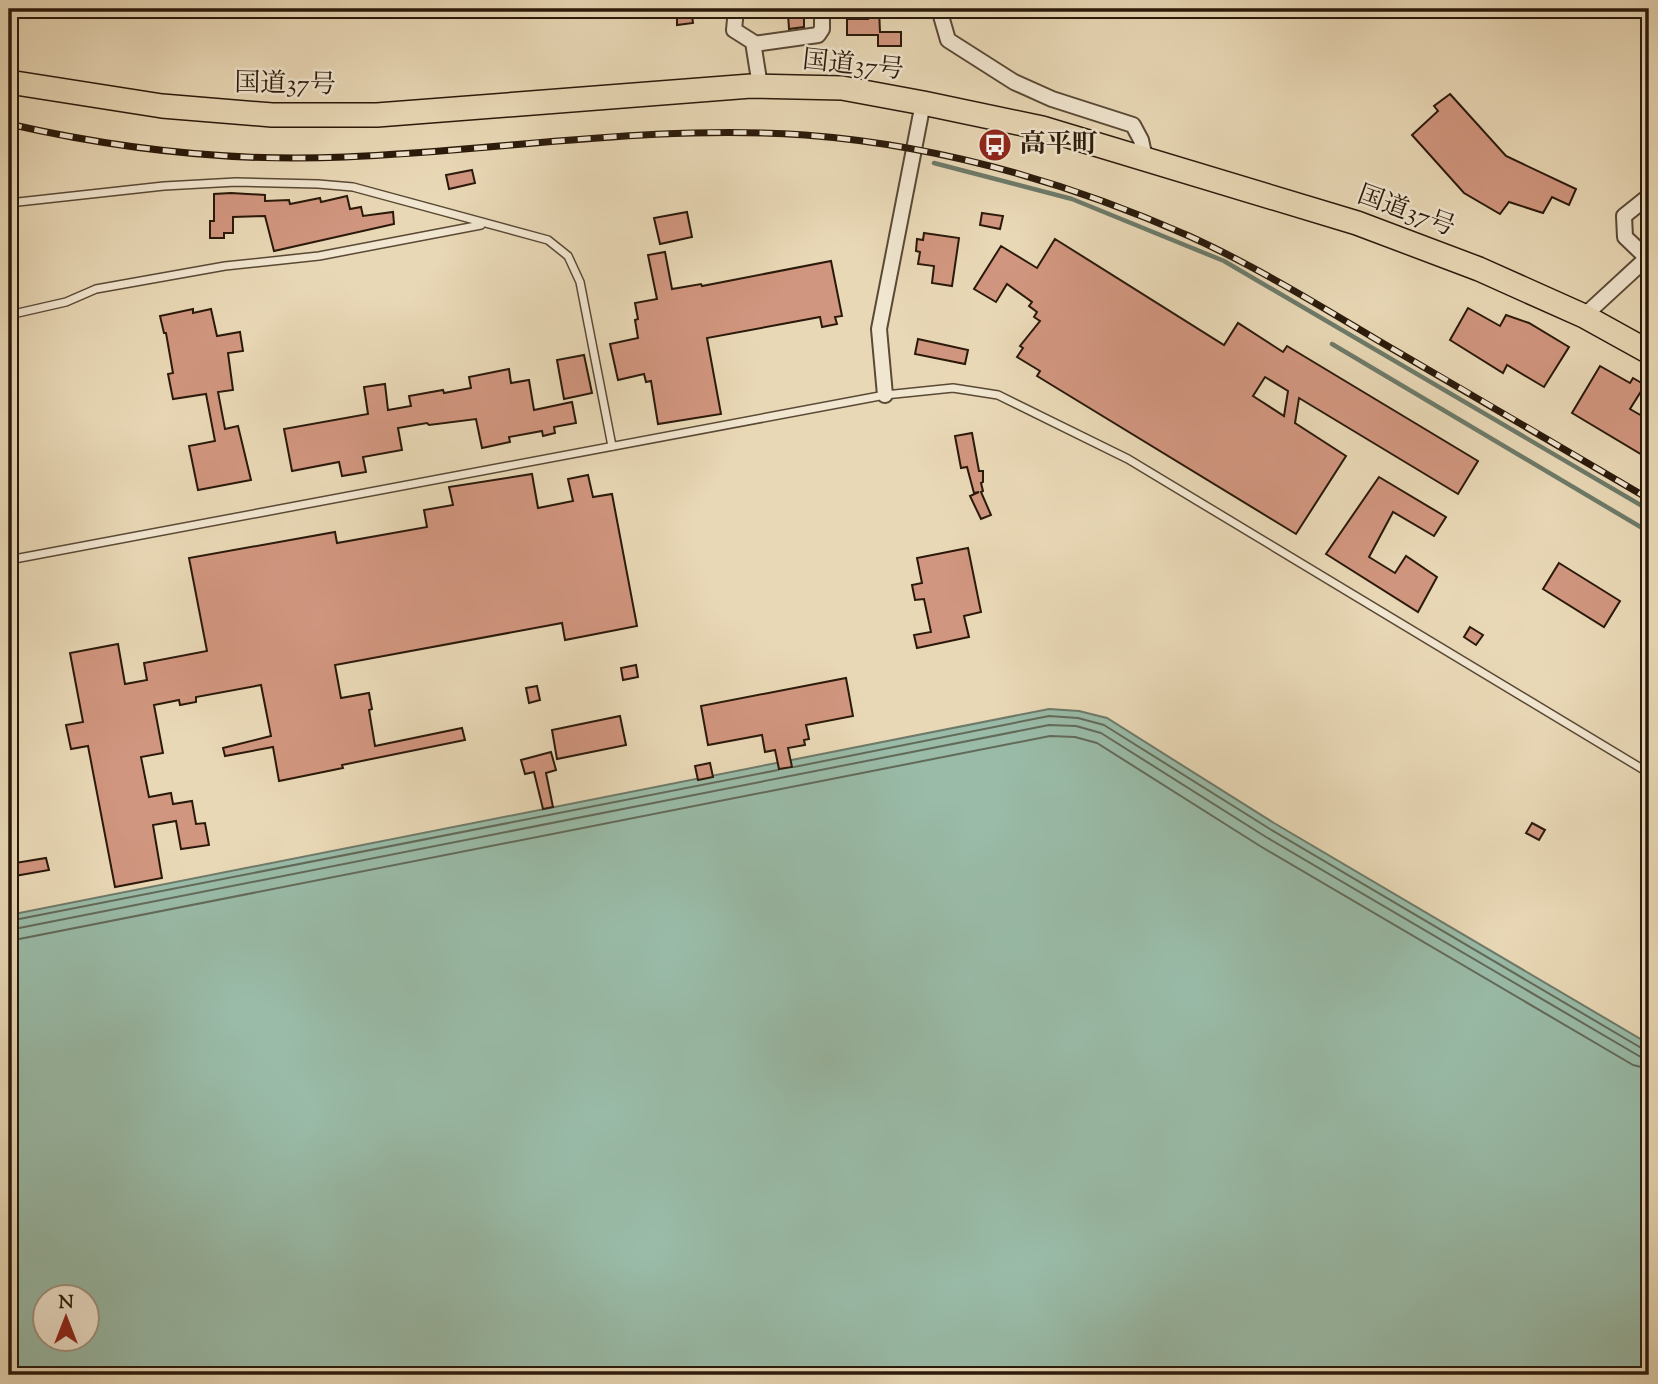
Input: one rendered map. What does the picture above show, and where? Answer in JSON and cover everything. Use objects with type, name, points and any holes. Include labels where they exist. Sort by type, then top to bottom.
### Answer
[{"type":"highway","name":"国道37号","points":[[9,82],[162,106],[272,115],[377,115],[760,86],[842,88],[1042,128],[1357,223],[1479,269],[1584,316],[1649,352]]},
{"type":"street","points":[[736,9],[734,30],[754,44],[818,35],[822,29],[822,20]]},
{"type":"street","points":[[939,9],[948,40],[1014,82],[1052,99],[1133,125],[1141,140],[1145,158]]},
{"type":"street","points":[[754,44],[760,86]]},
{"type":"street","points":[[885,395],[879,329],[923,103]]},
{"type":"street","points":[[1584,316],[1648,257],[1625,237],[1624,216],[1649,196]]},
{"type":"lane","points":[[9,203],[164,186],[236,182],[318,184],[353,187],[548,240],[568,256],[580,282],[612,446]]},
{"type":"lane","points":[[9,315],[66,302],[96,289],[225,266],[319,256],[486,224]]},
{"type":"lane","points":[[9,560],[885,395],[953,388],[998,395],[1128,458],[1649,773]]},
{"type":"water","points":[[1049,709],[1079,711],[1107,718],[1274,823],[1649,1044],[1649,1375],[9,1375],[9,915]]},
{"type":"building","points":[[691,9],[693,23],[677,25],[677,11]]},
{"type":"building","points":[[868,9],[879,9],[880,32],[901,32],[901,46],[878,46],[878,35],[847,35],[847,19],[868,19]]},
{"type":"building","points":[[788,14],[804,14],[804,27],[789,29]]},
{"type":"building","points":[[1450,94],[1506,156],[1576,189],[1569,205],[1552,197],[1543,213],[1509,202],[1500,214],[1464,193],[1412,135],[1438,111],[1434,106]]},
{"type":"building","points":[[472,170],[475,183],[449,189],[446,175]]},
{"type":"building","points":[[214,194],[265,195],[265,201],[289,200],[290,204],[320,198],[321,202],[347,196],[350,209],[361,207],[363,216],[393,212],[394,224],[274,251],[265,216],[233,217],[233,233],[224,233],[224,238],[210,238],[210,221],[214,221]]},
{"type":"building","points":[[687,212],[692,237],[660,244],[654,218]]},
{"type":"building","points":[[982,213],[1003,216],[1000,229],[980,225]]},
{"type":"building","points":[[924,233],[959,238],[952,286],[932,283],[934,266],[918,264],[920,252],[916,251],[917,239],[923,240]]},
{"type":"building","points":[[1055,239],[1224,345],[1238,323],[1283,352],[1287,346],[1478,461],[1458,494],[1299,398],[1295,423],[1346,456],[1296,534],[1037,376],[1040,371],[1017,357],[1023,348],[1020,346],[1040,321],[1034,317],[1037,312],[1029,306],[1032,302],[1007,284],[996,302],[974,289],[1001,246],[1037,268]],"holes":[[[1265,377],[1288,391],[1284,416],[1253,396]]]},
{"type":"building","points":[[665,252],[672,289],[702,286],[831,261],[842,316],[835,317],[837,324],[822,327],[820,317],[707,338],[721,414],[658,424],[651,381],[646,382],[644,374],[618,380],[610,344],[638,338],[635,303],[657,299],[648,255]]},
{"type":"building","points":[[1468,308],[1500,326],[1506,315],[1529,323],[1569,347],[1544,387],[1507,365],[1503,373],[1450,340]]},
{"type":"building","points":[[193,309],[193,313],[211,309],[217,336],[240,332],[243,351],[228,353],[233,390],[218,392],[225,429],[238,426],[251,480],[198,490],[189,446],[215,441],[206,394],[173,399],[168,374],[173,373],[160,316]]},
{"type":"building","points":[[918,339],[968,350],[965,364],[915,354]]},
{"type":"building","points":[[584,355],[592,393],[564,399],[557,360]]},
{"type":"building","points":[[1600,366],[1630,383],[1633,378],[1645,385],[1630,409],[1649,420],[1649,459],[1572,413]]},
{"type":"building","points":[[509,369],[511,383],[529,380],[534,410],[572,402],[576,423],[554,427],[555,433],[543,436],[542,431],[509,437],[510,442],[482,448],[476,419],[429,425],[427,423],[398,428],[402,450],[363,457],[366,472],[342,476],[339,462],[292,471],[284,429],[368,414],[364,387],[385,384],[388,410],[411,406],[409,396],[471,388],[469,377]]},
{"type":"building","points":[[972,433],[979,471],[983,471],[981,492],[991,515],[981,519],[970,496],[979,492],[974,493],[967,467],[961,468],[955,436]]},
{"type":"building","points":[[532,474],[538,508],[573,501],[568,479],[588,475],[593,497],[612,494],[637,626],[565,640],[562,623],[335,665],[341,698],[369,693],[375,746],[462,728],[465,740],[279,781],[273,747],[225,756],[223,748],[271,736],[261,685],[196,697],[196,702],[180,705],[179,700],[154,705],[163,753],[141,757],[149,797],[171,793],[173,804],[192,801],[196,824],[205,823],[209,845],[181,849],[176,821],[153,825],[162,878],[115,887],[88,746],[71,749],[66,725],[83,722],[70,653],[118,644],[125,684],[147,680],[144,663],[207,651],[189,558],[335,532],[337,543],[427,527],[424,510],[453,505],[449,487]]},
{"type":"building","points":[[1379,477],[1446,517],[1434,536],[1393,512],[1369,557],[1395,573],[1406,556],[1437,577],[1418,612],[1326,554]]},
{"type":"building","points":[[968,548],[981,612],[964,616],[969,637],[917,648],[914,635],[931,632],[924,599],[915,600],[912,585],[922,583],[917,558]]},
{"type":"building","points":[[1559,563],[1620,601],[1604,627],[1543,589]]},
{"type":"building","points":[[1470,627],[1483,635],[1476,645],[1464,637]]},
{"type":"building","points":[[636,665],[638,677],[623,680],[621,668]]},
{"type":"building","points":[[846,678],[853,716],[806,725],[809,739],[804,740],[805,745],[788,748],[792,767],[779,769],[775,750],[765,752],[762,735],[708,745],[701,706]]},
{"type":"building","points":[[537,686],[540,700],[529,703],[526,688]]},
{"type":"building","points":[[620,716],[626,745],[557,759],[552,730]]},
{"type":"building","points":[[551,752],[556,770],[546,773],[553,807],[543,809],[534,772],[525,774],[521,760]]},
{"type":"building","points":[[710,763],[713,777],[698,780],[695,766]]},
{"type":"building","points":[[1532,823],[1545,830],[1539,840],[1526,833]]},
{"type":"building","points":[[46,858],[49,870],[9,877],[9,864]]},
{"type":"waterway","points":[[934,163],[1072,199],[1224,261],[1649,510]]},
{"type":"waterway","points":[[1332,344],[1649,532]]},
{"type":"railway","points":[[9,124],[134,147],[261,157],[402,154],[690,133],[805,135],[904,147],[953,157],[1049,183],[1096,199],[1214,248],[1309,299],[1649,499]]},
{"type":"place","name":"高平町","points":[[995,145]]}]
